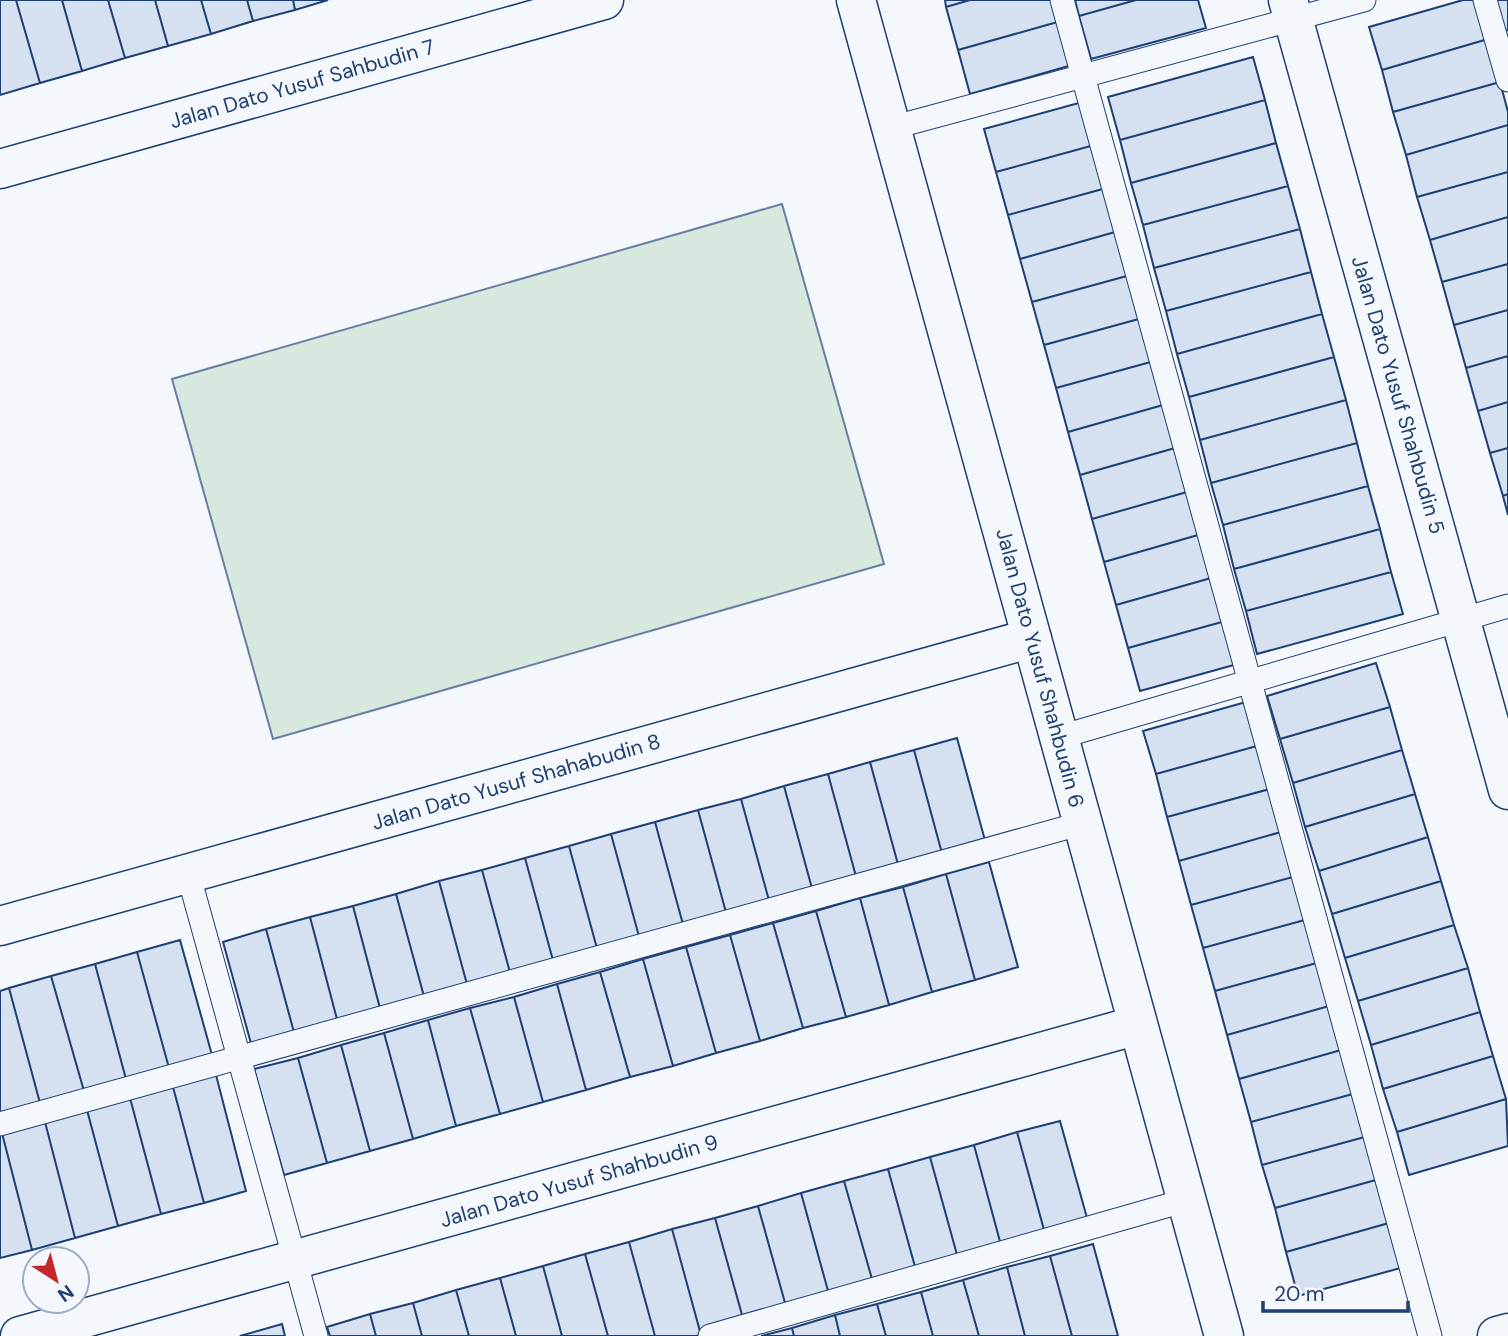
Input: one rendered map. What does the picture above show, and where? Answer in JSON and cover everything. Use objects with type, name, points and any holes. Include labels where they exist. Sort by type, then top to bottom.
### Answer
[{"type":"street","name":"Jalan Dato Yusuf Sahbudin 7","points":[[0,169],[604,0]]},
{"type":"street","name":"Jalan Dato Yusuf Shahbudin 6","points":[[856,0],[1224,1336]]},
{"type":"street","name":"Jalan Dato Yusuf Shahbudin 5","points":[[1291,9],[1508,790]]},
{"type":"street","name":"Jalan Dato Yusuf Shahabudin 8","points":[[0,926],[1032,638]]},
{"type":"street","name":"Jalan Dato Yusuf Shahbudin 9","points":[[20,1336],[1138,1025]]},
{"type":"street","points":[[1497,1336],[1508,1334]]},
{"type":"lane","points":[[1062,0],[1430,1336]]},
{"type":"lane","points":[[891,128],[1083,76],[1291,9],[1364,0]]},
{"type":"lane","points":[[1485,0],[1508,80]]},
{"type":"lane","points":[[1060,737],[1508,606]]},
{"type":"lane","points":[[0,1124],[1083,823]]},
{"type":"lane","points":[[188,873],[316,1336]]},
{"type":"lane","points":[[710,1336],[1187,1200]]},
{"type":"shaded area","points":[[782,204],[884,564],[273,739],[172,379]]},
{"type":"building","points":[[0,0],[16,0],[40,83],[0,95]]},
{"type":"building","points":[[16,0],[62,0],[82,71],[40,83]]},
{"type":"building","points":[[62,0],[108,0],[125,58],[82,71]]},
{"type":"building","points":[[108,0],[155,0],[168,46],[125,58]]},
{"type":"building","points":[[155,0],[201,0],[211,34],[168,46]]},
{"type":"building","points":[[201,0],[247,0],[253,21],[211,34]]},
{"type":"building","points":[[247,0],[293,0],[295,10],[253,21]]},
{"type":"building","points":[[293,0],[328,0],[295,10]]},
{"type":"building","points":[[945,0],[970,0],[946,7]]},
{"type":"building","points":[[970,0],[1055,0],[1061,21],[958,50],[946,7]]},
{"type":"building","points":[[1075,0],[1136,0],[1079,16]]},
{"type":"building","points":[[1136,0],[1198,0],[1206,28],[1091,59],[1079,16]]},
{"type":"building","points":[[1463,0],[1477,0],[1488,39],[1382,70],[1369,27]]},
{"type":"building","points":[[1493,0],[1508,0],[1508,30],[1502,32]]},
{"type":"building","points":[[1061,21],[1072,65],[970,94],[958,50]]},
{"type":"building","points":[[1488,39],[1500,82],[1393,112],[1382,70]]},
{"type":"building","points":[[1253,57],[1265,100],[1120,140],[1108,97]]},
{"type":"building","points":[[1500,82],[1508,112],[1508,125],[1406,155],[1393,112]]},
{"type":"building","points":[[1265,100],[1276,143],[1131,183],[1120,140]]},
{"type":"building","points":[[1086,101],[1098,144],[996,172],[984,129]]},
{"type":"building","points":[[1508,125],[1508,172],[1417,197],[1406,155]]},
{"type":"building","points":[[1276,143],[1288,186],[1143,225],[1131,183]]},
{"type":"building","points":[[1098,144],[1110,187],[1008,215],[996,172]]},
{"type":"building","points":[[1508,172],[1508,217],[1430,240],[1417,197]]},
{"type":"building","points":[[1288,186],[1300,229],[1154,268],[1143,225]]},
{"type":"building","points":[[1110,187],[1122,230],[1020,259],[1008,215]]},
{"type":"building","points":[[1508,217],[1508,264],[1442,282],[1430,240]]},
{"type":"building","points":[[1300,229],[1311,272],[1166,311],[1154,268]]},
{"type":"building","points":[[1122,230],[1134,274],[1032,302],[1020,259]]},
{"type":"building","points":[[1508,264],[1508,310],[1454,325],[1442,282]]},
{"type":"building","points":[[1311,272],[1322,314],[1177,354],[1166,311]]},
{"type":"building","points":[[1134,274],[1146,317],[1044,345],[1032,302]]},
{"type":"building","points":[[1508,310],[1508,356],[1466,368],[1454,325]]},
{"type":"building","points":[[1322,314],[1334,357],[1189,397],[1177,354]]},
{"type":"building","points":[[1146,317],[1158,360],[1056,388],[1044,345]]},
{"type":"building","points":[[1508,356],[1508,402],[1478,411],[1466,368]]},
{"type":"building","points":[[1334,357],[1346,400],[1200,440],[1189,397]]},
{"type":"building","points":[[1158,360],[1170,403],[1068,432],[1056,388]]},
{"type":"building","points":[[1346,400],[1357,443],[1211,483],[1200,440]]},
{"type":"building","points":[[1508,402],[1508,448],[1490,453],[1478,411]]},
{"type":"building","points":[[1170,403],[1182,446],[1080,475],[1068,432]]},
{"type":"building","points":[[1357,443],[1368,486],[1223,525],[1211,483]]},
{"type":"building","points":[[1182,446],[1194,490],[1092,519],[1080,475]]},
{"type":"building","points":[[1508,448],[1508,494],[1503,496],[1490,453]]},
{"type":"building","points":[[1368,486],[1380,529],[1234,569],[1223,525]]},
{"type":"building","points":[[1194,490],[1205,533],[1104,562],[1092,519]]},
{"type":"building","points":[[1508,494],[1508,515],[1503,496]]},
{"type":"building","points":[[1380,529],[1391,572],[1246,611],[1234,569]]},
{"type":"building","points":[[1205,533],[1218,576],[1116,605],[1104,562]]},
{"type":"building","points":[[1391,572],[1403,614],[1257,654],[1246,611]]},
{"type":"building","points":[[1218,576],[1229,620],[1128,648],[1116,605]]},
{"type":"building","points":[[1229,620],[1241,663],[1140,691],[1128,648]]},
{"type":"building","points":[[1376,663],[1390,707],[1280,739],[1267,696]]},
{"type":"building","points":[[1253,700],[1264,744],[1156,774],[1143,731]]},
{"type":"building","points":[[1390,707],[1402,750],[1293,783],[1280,739]]},
{"type":"building","points":[[957,738],[986,844],[943,857],[914,750]]},
{"type":"building","points":[[1264,744],[1277,787],[1167,817],[1156,774]]},
{"type":"building","points":[[914,750],[943,857],[899,868],[870,762]]},
{"type":"building","points":[[1402,750],[1415,794],[1305,827],[1293,783]]},
{"type":"building","points":[[870,762],[899,868],[857,880],[828,774]]},
{"type":"building","points":[[828,774],[857,880],[813,892],[784,786]]},
{"type":"building","points":[[784,786],[813,892],[770,904],[741,799]]},
{"type":"building","points":[[1277,787],[1288,830],[1179,861],[1167,817]]},
{"type":"building","points":[[1415,794],[1428,837],[1319,871],[1305,827]]},
{"type":"building","points":[[741,799],[770,904],[727,916],[698,810]]},
{"type":"building","points":[[698,810],[727,916],[684,928],[655,822]]},
{"type":"building","points":[[655,822],[684,928],[640,940],[611,834]]},
{"type":"building","points":[[1288,830],[1300,875],[1191,905],[1179,861]]},
{"type":"building","points":[[611,834],[640,940],[598,952],[569,846]]},
{"type":"building","points":[[1428,837],[1441,881],[1332,914],[1319,871]]},
{"type":"building","points":[[569,846],[598,952],[554,964],[525,858]]},
{"type":"building","points":[[525,858],[554,964],[511,976],[482,870]]},
{"type":"building","points":[[989,862],[1018,967],[975,980],[946,874]]},
{"type":"building","points":[[482,870],[511,976],[468,988],[439,881]]},
{"type":"building","points":[[946,874],[975,980],[932,992],[903,887]]},
{"type":"building","points":[[1300,875],[1312,918],[1203,948],[1191,905]]},
{"type":"building","points":[[439,881],[468,988],[425,1000],[396,894]]},
{"type":"building","points":[[1441,881],[1454,925],[1345,958],[1332,914]]},
{"type":"building","points":[[903,887],[932,992],[889,1005],[860,898]]},
{"type":"building","points":[[396,894],[425,1000],[381,1012],[353,906]]},
{"type":"building","points":[[860,898],[889,1005],[846,1017],[816,911]]},
{"type":"building","points":[[353,906],[381,1012],[338,1023],[310,917]]},
{"type":"building","points":[[816,911],[846,1017],[803,1028],[773,923]]},
{"type":"building","points":[[310,917],[338,1023],[295,1036],[266,929]]},
{"type":"building","points":[[1312,918],[1324,961],[1215,991],[1203,948]]},
{"type":"building","points":[[773,923],[803,1028],[760,1041],[730,935]]},
{"type":"building","points":[[1454,925],[1468,968],[1358,1001],[1345,958]]},
{"type":"building","points":[[266,929],[295,1036],[252,1047],[223,942]]},
{"type":"building","points":[[730,935],[760,1041],[716,1053],[686,947]]},
{"type":"building","points":[[180,940],[212,1055],[169,1068],[137,952]]},
{"type":"building","points":[[686,947],[716,1053],[673,1066],[643,959]]},
{"type":"building","points":[[137,952],[169,1068],[126,1079],[95,964]]},
{"type":"building","points":[[643,959],[673,1066],[630,1077],[600,972]]},
{"type":"building","points":[[1324,961],[1336,1004],[1227,1035],[1215,991]]},
{"type":"building","points":[[95,964],[126,1079],[84,1091],[51,976]]},
{"type":"building","points":[[1468,968],[1480,1012],[1371,1045],[1358,1001]]},
{"type":"building","points":[[600,972],[630,1077],[586,1090],[557,984]]},
{"type":"building","points":[[51,976],[84,1091],[40,1103],[9,988]]},
{"type":"building","points":[[557,984],[586,1090],[543,1102],[514,997]]},
{"type":"building","points":[[9,988],[40,1103],[0,1114],[0,991]]},
{"type":"building","points":[[514,997],[543,1102],[500,1114],[470,1008]]},
{"type":"building","points":[[1336,1004],[1348,1048],[1239,1079],[1227,1035]]},
{"type":"building","points":[[470,1008],[500,1114],[456,1126],[428,1020]]},
{"type":"building","points":[[1480,1012],[1493,1056],[1383,1089],[1371,1045]]},
{"type":"building","points":[[428,1020],[456,1126],[413,1139],[384,1033]]},
{"type":"building","points":[[384,1033],[413,1139],[370,1151],[341,1045]]},
{"type":"building","points":[[341,1045],[370,1151],[327,1163],[298,1058]]},
{"type":"building","points":[[1348,1048],[1360,1092],[1251,1122],[1239,1079]]},
{"type":"building","points":[[1493,1056],[1506,1099],[1397,1132],[1383,1089]]},
{"type":"building","points":[[298,1058],[327,1163],[284,1175],[254,1069]]},
{"type":"building","points":[[216,1075],[246,1191],[204,1203],[173,1087]]},
{"type":"building","points":[[173,1087],[204,1203],[161,1214],[130,1098]]},
{"type":"building","points":[[1360,1092],[1372,1135],[1262,1165],[1251,1122]]},
{"type":"building","points":[[130,1098],[161,1214],[118,1226],[87,1110]]},
{"type":"building","points":[[1506,1099],[1508,1146],[1409,1175],[1397,1132]]},
{"type":"building","points":[[87,1110],[118,1226],[75,1238],[45,1122]]},
{"type":"building","points":[[1060,1121],[1089,1225],[1046,1237],[1017,1132]]},
{"type":"building","points":[[45,1122],[75,1238],[50,1245],[31,1245],[2,1133]]},
{"type":"building","points":[[1017,1132],[1046,1237],[1002,1249],[974,1145]]},
{"type":"building","points":[[2,1133],[31,1245],[21,1245],[21,1253],[0,1258]]},
{"type":"building","points":[[1372,1135],[1383,1178],[1275,1208],[1262,1165]]},
{"type":"building","points":[[974,1145],[1002,1249],[959,1262],[930,1157]]},
{"type":"building","points":[[930,1157],[959,1262],[917,1274],[888,1169]]},
{"type":"building","points":[[888,1169],[917,1274],[874,1286],[844,1181]]},
{"type":"building","points":[[1383,1178],[1396,1221],[1286,1252],[1275,1208]]},
{"type":"building","points":[[844,1181],[874,1286],[830,1298],[801,1193]]},
{"type":"building","points":[[801,1193],[830,1298],[787,1310],[758,1206]]},
{"type":"building","points":[[758,1206],[787,1310],[744,1322],[715,1218]]},
{"type":"building","points":[[715,1218],[744,1322],[701,1335],[672,1229]]},
{"type":"building","points":[[1396,1221],[1408,1266],[1298,1296],[1286,1252]]},
{"type":"building","points":[[672,1229],[701,1335],[655,1336],[629,1242]]},
{"type":"building","points":[[629,1242],[655,1336],[608,1336],[585,1254]]},
{"type":"building","points":[[1093,1244],[1118,1336],[1072,1336],[1050,1256]]},
{"type":"building","points":[[585,1254],[608,1336],[562,1336],[543,1266]]},
{"type":"building","points":[[1050,1256],[1072,1336],[1025,1336],[1007,1267]]},
{"type":"building","points":[[543,1266],[562,1336],[516,1336],[500,1278]]},
{"type":"building","points":[[1007,1267],[1025,1336],[979,1336],[963,1280]]},
{"type":"building","points":[[500,1278],[516,1336],[469,1336],[456,1290]]},
{"type":"building","points":[[963,1280],[979,1336],[933,1336],[921,1292]]},
{"type":"building","points":[[456,1290],[469,1336],[422,1336],[413,1303]]},
{"type":"building","points":[[921,1292],[933,1336],[886,1336],[877,1304]]},
{"type":"building","points":[[413,1303],[422,1336],[376,1336],[370,1314]]},
{"type":"building","points":[[877,1304],[886,1336],[840,1336],[835,1315]]},
{"type":"building","points":[[370,1314],[376,1336],[330,1336],[327,1327]]},
{"type":"building","points":[[835,1315],[840,1336],[794,1336],[792,1328]]},
{"type":"building","points":[[282,1324],[285,1336],[240,1336]]},
{"type":"building","points":[[792,1328],[794,1336],[761,1336]]}]
